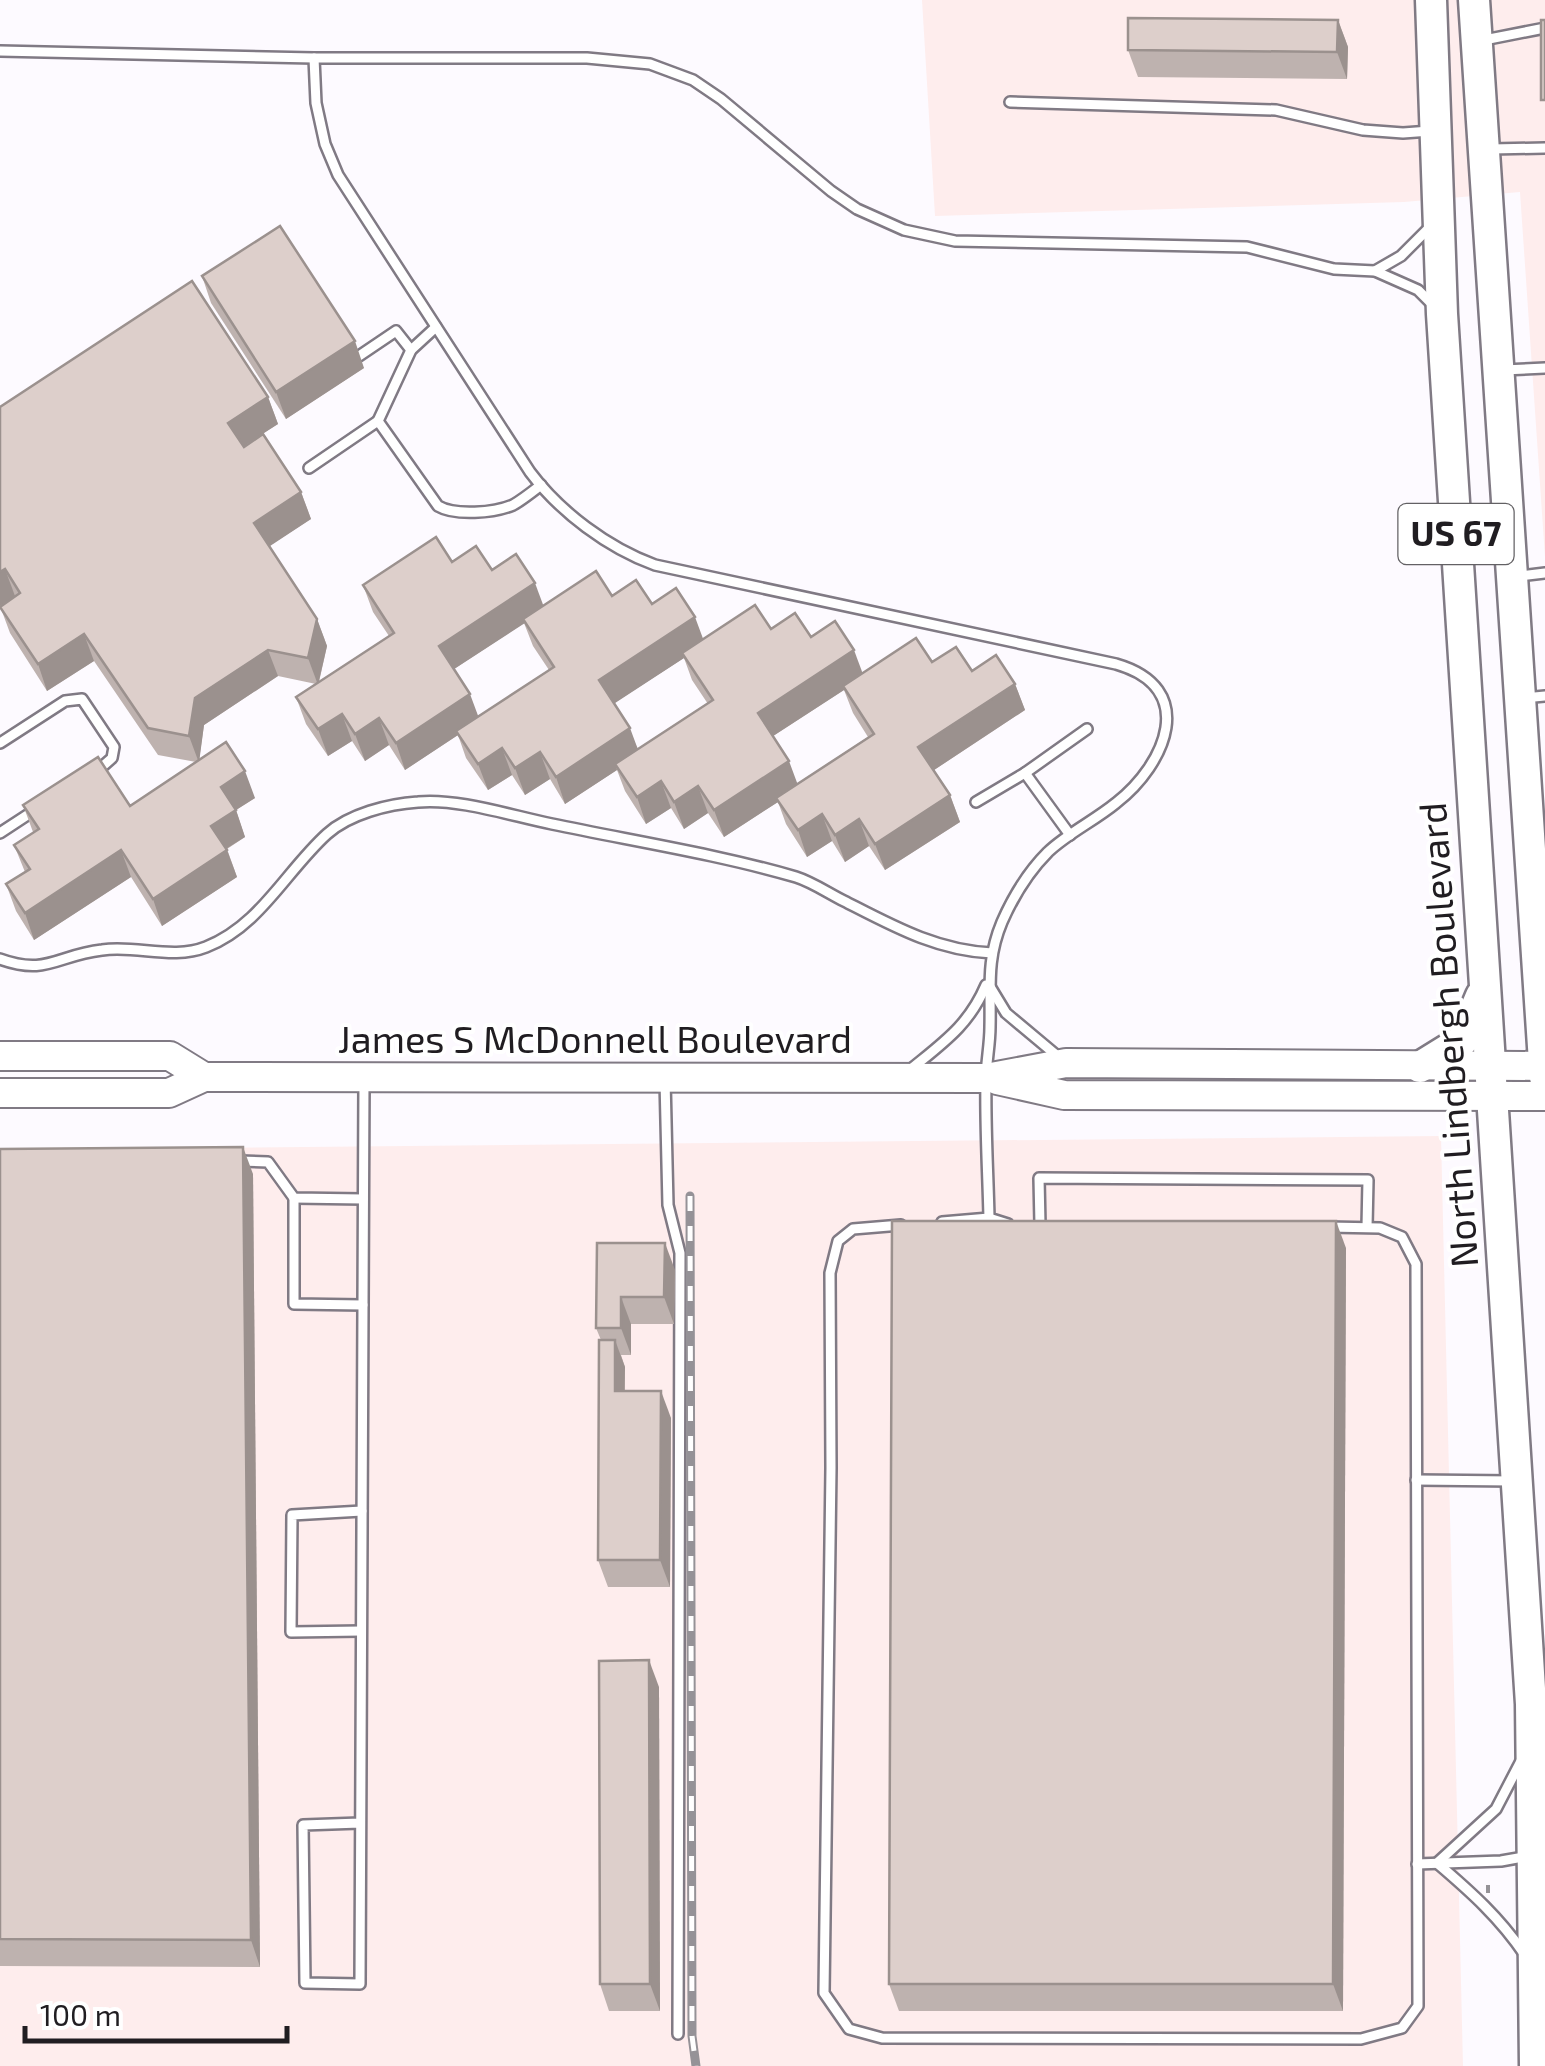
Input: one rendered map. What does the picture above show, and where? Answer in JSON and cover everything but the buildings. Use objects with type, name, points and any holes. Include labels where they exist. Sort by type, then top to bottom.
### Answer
[{"type":"highway","name":"North Lindbergh Boulevard","points":[[1430,0],[1442,314],[1540,1854],[1535,2066]]},
{"type":"highway","name":"US 67","points":[[1474,0],[1511,577],[1532,697],[1529,776],[1537,857],[1545,1077]]},
{"type":"highway","points":[[1420,1067],[1462,1041],[1486,984]]},
{"type":"main road","name":"James S McDonnell Boulevard","points":[[0,1056],[170,1056],[204,1078]]},
{"type":"main road","name":"James S McDonnell Boulevard","points":[[0,1094],[170,1093],[204,1078],[986,1078],[1066,1063],[1420,1067],[1545,1096]]},
{"type":"main road","name":"James S McDonnell Boulevard","points":[[986,1078],[1064,1095],[1491,1082],[1545,1066]]},
{"type":"lane","points":[[1476,42],[1545,28]]},
{"type":"lane","points":[[0,51],[314,58],[586,58],[650,64],[693,80],[721,99],[831,192],[857,209],[916,234],[955,241],[1247,248],[1334,268],[1375,272],[1418,290],[1442,314]]},
{"type":"lane","points":[[314,58],[316,103],[338,175],[540,486],[612,545],[655,566],[1089,657],[1146,676],[1160,692],[1169,714],[1160,746],[1143,777],[1117,803],[1036,865],[1002,922],[992,952],[986,1078],[989,1218]]},
{"type":"lane","points":[[1010,102],[1276,110],[1364,130],[1437,131]]},
{"type":"lane","points":[[1484,149],[1545,148]]},
{"type":"lane","points":[[1375,272],[1401,256],[1438,216]]},
{"type":"lane","points":[[309,468],[378,421],[410,350],[436,326]]},
{"type":"lane","points":[[359,356],[396,331],[410,350]]},
{"type":"lane","points":[[1497,371],[1545,368]]},
{"type":"lane","points":[[378,421],[438,506],[448,511],[498,509],[514,504],[540,486]]},
{"type":"lane","points":[[1511,577],[1545,574]]},
{"type":"lane","points":[[0,743],[65,701],[82,699],[114,746],[112,758],[88,777]]},
{"type":"lane","points":[[976,802],[1087,729]]},
{"type":"lane","points":[[1025,773],[1070,836]]},
{"type":"lane","points":[[0,959],[26,968],[104,949],[181,954],[206,948],[252,919],[328,833],[375,810],[419,802],[482,810],[799,878],[910,935],[966,952],[992,952]]},
{"type":"lane","points":[[0,833],[44,805]]},
{"type":"lane","points":[[988,983],[1006,1012],[1066,1063]]},
{"type":"lane","points":[[901,1078],[967,1020],[988,983]]},
{"type":"lane","points":[[360,1823],[303,1825],[305,1984],[360,1984],[364,1078]]},
{"type":"lane","points":[[665,1078],[668,1205],[680,1253],[678,2034]]},
{"type":"lane","points":[[230,1162],[268,1162],[294,1198],[294,1304],[363,1305]]},
{"type":"lane","points":[[1040,1226],[1040,1178],[1059,1178],[1368,1180],[1367,1227]]},
{"type":"lane","points":[[294,1198],[363,1199]]},
{"type":"lane","points":[[932,1222],[989,1218],[1011,1225],[1059,1226]]},
{"type":"lane","points":[[912,1224],[854,1229],[838,1242],[830,1274],[832,1468],[824,1993],[849,2029],[882,2038],[1361,2040],[1402,2028],[1418,2006],[1416,1264],[1402,1237],[1367,1227],[1310,1226]]},
{"type":"lane","points":[[1416,1480],[1518,1481]]},
{"type":"lane","points":[[361,1631],[291,1632],[291,1612],[292,1515],[362,1511]]},
{"type":"lane","points":[[1437,1863],[1496,1810],[1532,1739]]},
{"type":"lane","points":[[1417,1864],[1501,1861],[1540,1854]]},
{"type":"lane","points":[[1437,1863],[1505,1925],[1535,1970]]},
{"type":"path","points":[[1488,1880],[1488,1893]]},
{"type":"shaded area","points":[[922,0],[1545,0],[1545,557],[1520,192],[1404,202],[935,216]]},
{"type":"shaded area","points":[[1441,1136],[1463,2066],[0,2066],[0,1150]]},
{"type":"railway","points":[[690,1196],[692,2036],[696,2066]]}]
